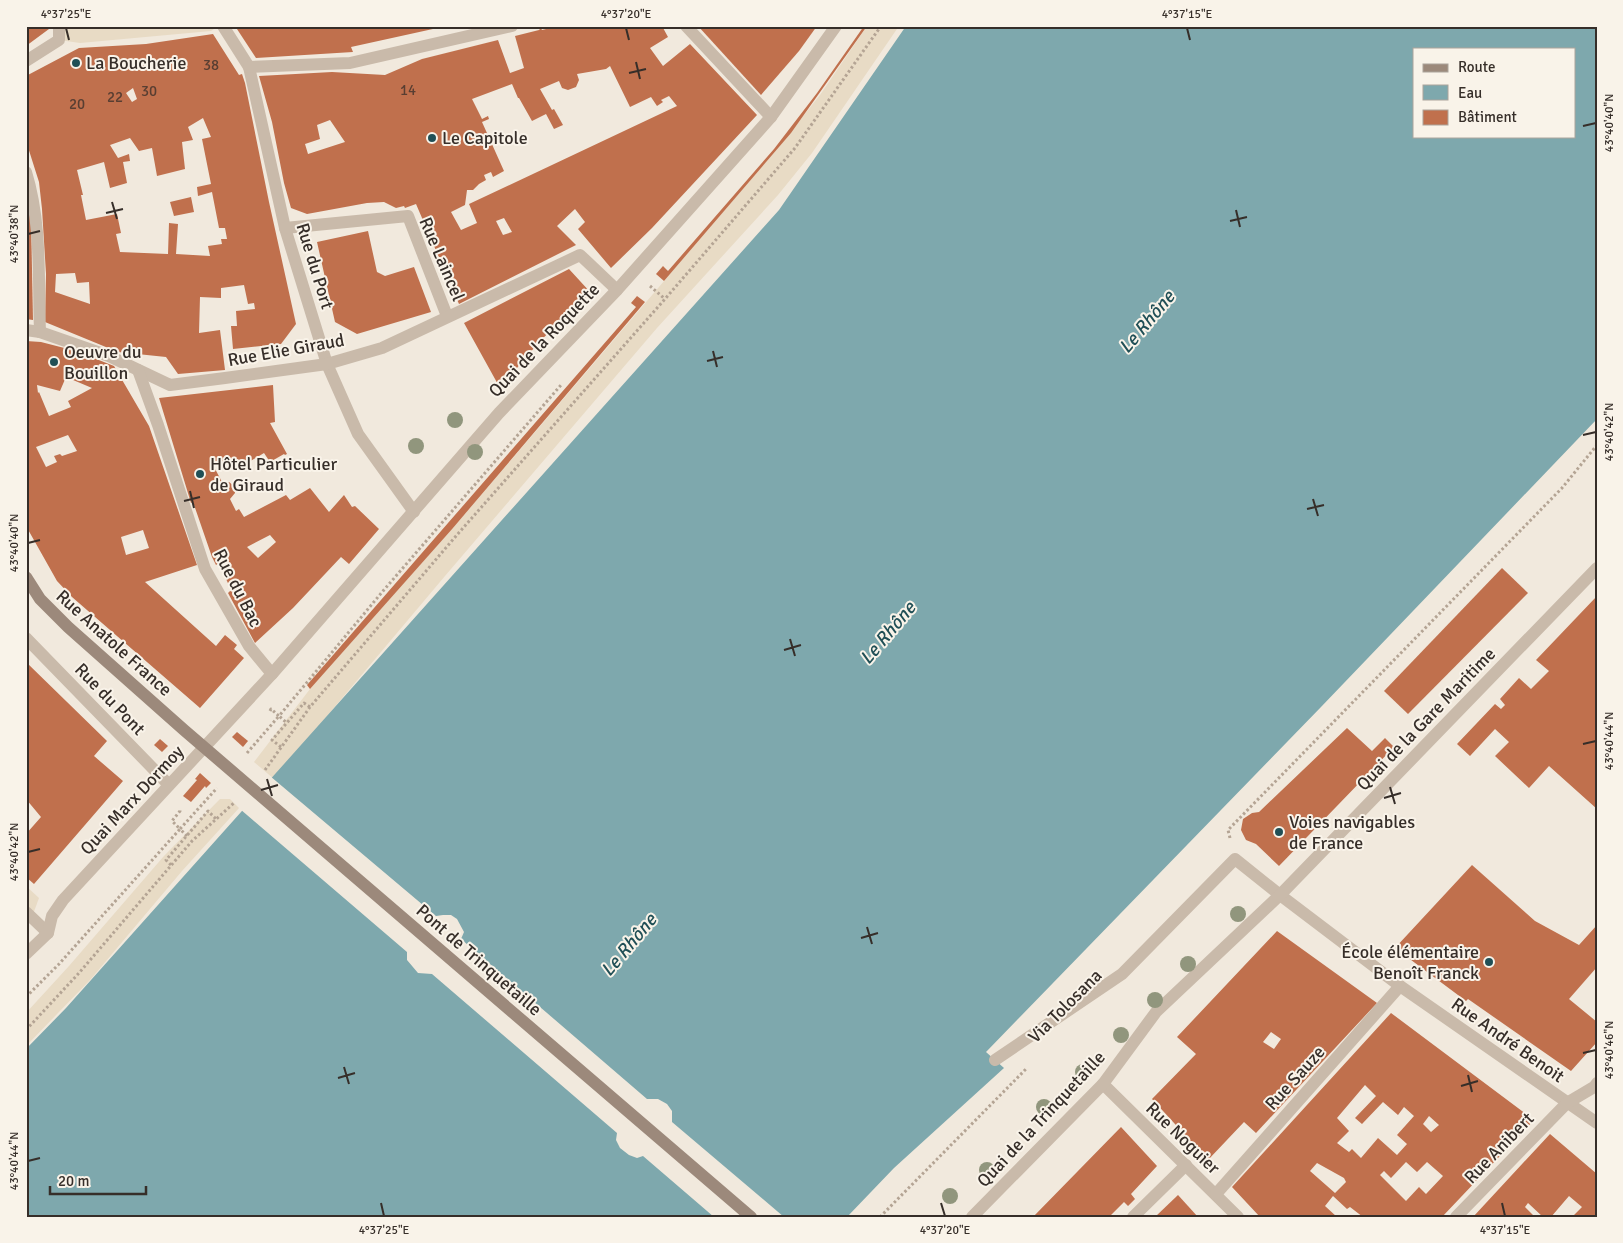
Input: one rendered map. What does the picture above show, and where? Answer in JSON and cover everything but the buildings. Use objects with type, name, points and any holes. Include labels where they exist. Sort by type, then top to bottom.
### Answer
[{"type":"main road","name":"Rue Anatole France","points":[[26,576],[40,599],[68,627],[184,730]]},
{"type":"main road","name":"Pont de Trinquetaille","points":[[184,730],[751,1217]]},
{"type":"street","points":[[26,62],[59,40],[59,26]]},
{"type":"street","name":"Rue du Port","points":[[223,26],[249,67],[285,228],[327,364],[358,434],[414,512]]},
{"type":"street","points":[[249,67],[350,63],[512,26]]},
{"type":"street","points":[[686,26],[771,117]]},
{"type":"street","name":"Quai de la Roquette","points":[[272,674],[499,413],[617,290],[771,117],[836,26]]},
{"type":"street","points":[[26,172],[32,190],[37,219],[40,332]]},
{"type":"street","name":"Rue Laincel","points":[[285,228],[408,216],[447,316]]},
{"type":"street","name":"Rue Elie Giraud","points":[[26,330],[40,332],[109,356],[170,385],[327,364],[382,348],[580,255],[617,290]]},
{"type":"street","name":"Rue du Bac","points":[[138,370],[205,568],[249,646],[272,674]]},
{"type":"street","name":"Quai de la Gare Maritime","points":[[1280,895],[1597,568]]},
{"type":"street","name":"Rue du Pont","points":[[26,638],[169,785]]},
{"type":"street","name":"Quai Marx Dormoy","points":[[26,954],[48,933],[52,916],[63,900],[272,674]]},
{"type":"street","points":[[1235,859],[1280,895]]},
{"type":"street","name":"Via Tolosana","points":[[995,1060],[1122,974],[1235,859]]},
{"type":"street","name":"Rue André Benoit","points":[[1280,895],[1400,986],[1597,1123]]},
{"type":"street","name":"Quai de la Trinquetaille","points":[[972,1217],[1103,1084],[1156,1012],[1280,895]]},
{"type":"street","points":[[26,912],[48,933]]},
{"type":"street","name":"Rue Sauze","points":[[1216,1194],[1400,986]]},
{"type":"street","name":"Rue Anibert","points":[[1456,1217],[1567,1103],[1594,1087],[1597,1083]]},
{"type":"street","name":"Rue Noguier","points":[[1103,1084],[1238,1217]]},
{"type":"street","points":[[1132,1217],[1186,1164]]},
{"type":"path","points":[[264,770],[310,707],[456,536],[795,148],[881,26]]},
{"type":"path","points":[[26,997],[59,964],[232,770],[564,381]]},
{"type":"path","points":[[1235,859],[1228,830],[1562,488],[1597,445]]},
{"type":"path","points":[[281,747],[272,740],[304,703],[310,707]]},
{"type":"path","points":[[266,715],[271,709],[287,722]]},
{"type":"path","points":[[26,1030],[79,974],[192,841],[234,803]]},
{"type":"path","points":[[179,804],[180,811],[172,821],[187,836]]},
{"type":"path","points":[[171,865],[166,860],[208,812],[216,819]]},
{"type":"path","name":"Via Tolosana","points":[[880,1217],[1032,1064]]},
{"type":"shaded area","points":[[59,26],[218,26],[211,31],[80,43],[59,40]]},
{"type":"shaded area","points":[[867,26],[899,26],[812,153],[778,195],[657,328],[274,779],[254,762],[310,689],[453,528],[776,150],[820,95]]},
{"type":"shaded area","points":[[220,799],[230,799],[239,808],[182,871],[90,980],[26,1046],[26,1013],[164,856]]},
{"type":"shaded area","points":[[26,886],[39,898],[32,917],[26,924]]},
{"type":"water","name":"Le Rhône","points":[[906,26],[1597,26],[1597,419],[986,1052],[1004,1068],[894,1168],[847,1217],[26,1217],[26,1049],[66,1008],[779,210]]},
{"type":"pier","points":[[270,776],[436,916],[451,915],[457,919],[464,932],[461,939],[647,1099],[658,1099],[667,1104],[672,1111],[672,1122],[784,1217],[714,1217],[643,1156],[637,1158],[620,1148],[616,1140],[617,1133],[432,974],[418,973],[407,960],[407,952],[240,809]]},
{"type":"place","name":"La Boucherie","points":[[76,63]]},
{"type":"place","name":"Le Capitole","points":[[432,138]]},
{"type":"place","name":"Oeuvre du Bouillon","points":[[54,362]]},
{"type":"place","name":"Hôtel Particulier de Giraud","points":[[200,474]]},
{"type":"place","name":"Voies navigables de France","points":[[1279,832]]},
{"type":"place","name":"École élémentaire Benoît Franck","points":[[1489,962]]}]
